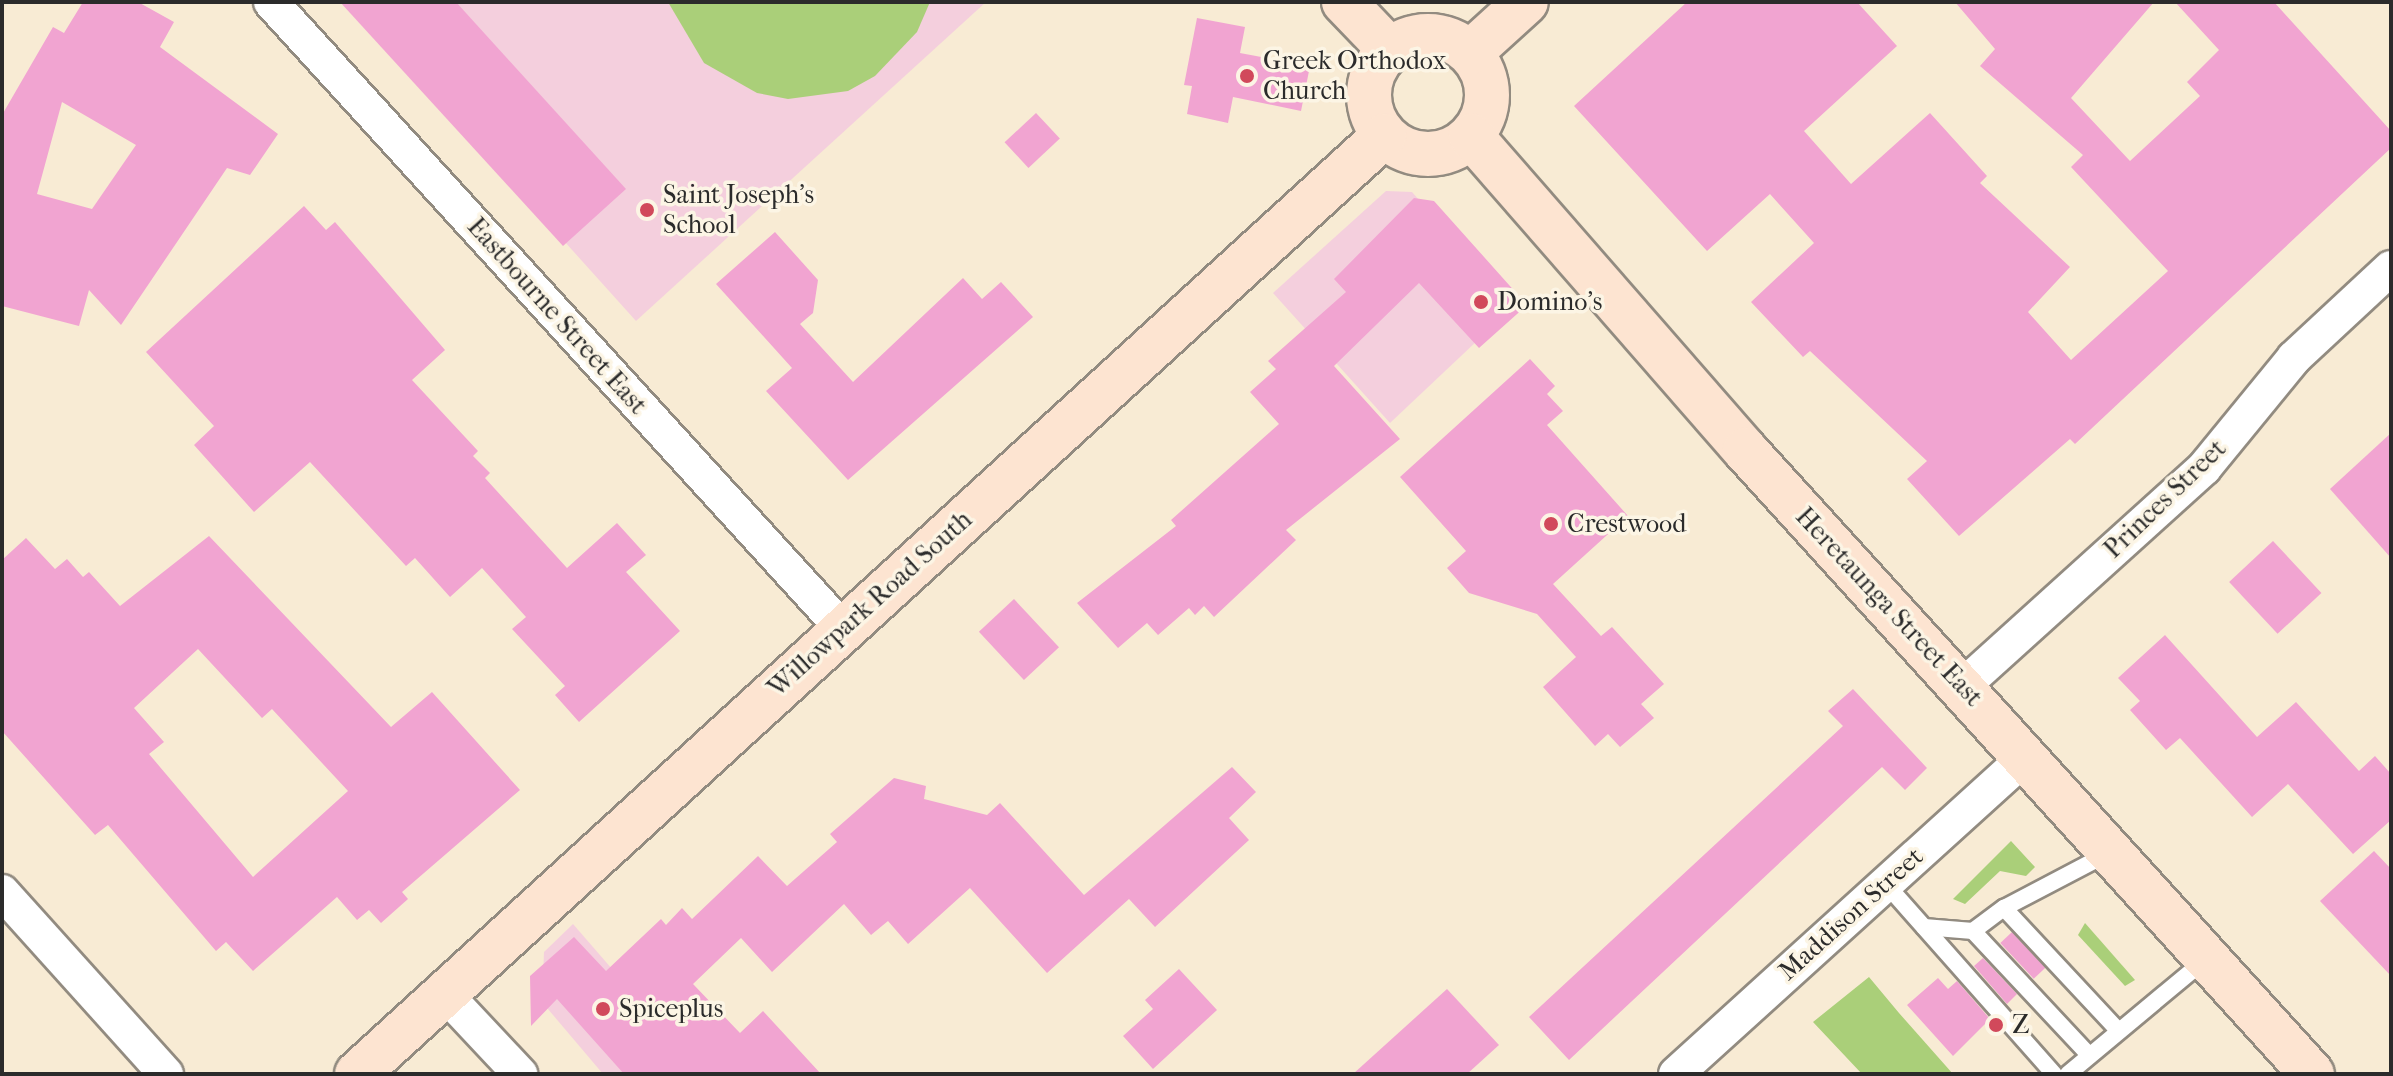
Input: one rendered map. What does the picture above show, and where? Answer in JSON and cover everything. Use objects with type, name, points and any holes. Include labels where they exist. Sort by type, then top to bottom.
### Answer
[{"type":"main road","points":[[1344,2],[1390,50]]},
{"type":"main road","points":[[1471,52],[1526,2]]},
{"type":"main road","points":[[1425,35],[1471,52],[1488,90],[1471,136],[1429,153],[1384,136],[1369,103],[1370,84],[1390,50],[1425,35]]},
{"type":"main road","name":"Willowpark Road South","points":[[357,1074],[1384,136]]},
{"type":"main road","name":"Heretaunga Street East","points":[[1471,136],[2312,1074]]},
{"type":"street","name":"Eastbourne Street East","points":[[271,2],[843,629]]},
{"type":"street","name":"Princes Street","points":[[1963,686],[2204,468],[2294,358],[2391,268]]},
{"type":"street","name":"Maddison Street","points":[[1676,1074],[2027,756]]},
{"type":"street","points":[[2,892],[166,1074]]},
{"type":"street","points":[[445,994],[520,1074]]},
{"type":"lane","points":[[1924,927],[1973,931],[2004,908],[2112,851]]},
{"type":"lane","points":[[1885,883],[2054,1074]]},
{"type":"lane","points":[[2004,908],[2117,1029]]},
{"type":"lane","points":[[1973,931],[2089,1055]]},
{"type":"lane","points":[[2068,1074],[2117,1029],[2208,958]]},
{"type":"shaded area","name":"Saint Joseph's School","points":[[349,2],[986,2],[636,321]]},
{"type":"shaded area","points":[[1386,191],[1412,192],[1513,307],[1390,423],[1273,293]]},
{"type":"shaded area","points":[[573,924],[678,1045],[643,1074],[603,1074],[542,1002],[544,952]]},
{"type":"green space","points":[[668,2],[930,2],[917,32],[875,76],[848,91],[788,99],[757,93],[704,63]]},
{"type":"green space","points":[[2011,841],[2035,867],[2026,876],[2000,871],[1965,904],[1953,899]]},
{"type":"green space","points":[[2085,923],[2135,980],[2125,986],[2078,935]]},
{"type":"green space","points":[[1869,977],[1953,1074],[1862,1074],[1813,1022]]},
{"type":"building","points":[[83,2],[138,2],[174,22],[160,47],[278,134],[250,175],[227,168],[121,325],[89,290],[79,326],[2,306],[2,115],[53,27],[64,33]],"holes":[[[62,102],[136,145],[92,209],[37,194]]]},
{"type":"building","points":[[340,2],[456,2],[626,189],[563,246]]},
{"type":"building","points":[[1687,2],[1857,2],[1897,46],[1804,131],[1851,184],[1930,113],[1987,176],[1980,183],[2070,267],[2028,312],[2071,360],[2168,271],[2071,167],[2083,155],[1980,66],[1995,49],[1955,2],[2154,2],[2071,98],[2130,161],[2200,96],[2187,82],[2219,50],[2175,2],[2274,2],[2391,131],[2391,148],[2075,444],[2070,439],[1959,536],[1907,479],[1927,461],[1810,351],[1803,357],[1751,302],[1814,243],[1770,194],[1707,251],[1574,106]]},
{"type":"building","name":"Greek Orthodox Church","points":[[1197,18],[1245,27],[1240,53],[1310,66],[1301,111],[1233,97],[1228,123],[1187,114],[1192,86],[1184,85]]},
{"type":"building","points":[[1036,113],[1060,139],[1028,168],[1005,142]]},
{"type":"building","points":[[1414,198],[1434,201],[1527,305],[1479,348],[1419,283],[1334,366],[1400,439],[1286,530],[1296,540],[1214,617],[1204,606],[1195,615],[1189,608],[1158,635],[1147,623],[1118,648],[1077,603],[1176,526],[1171,520],[1279,424],[1250,392],[1276,369],[1268,361],[1346,292],[1334,279]]},
{"type":"building","points":[[304,206],[326,230],[335,222],[445,350],[412,380],[478,451],[473,456],[490,473],[485,478],[567,568],[617,523],[646,555],[626,572],[680,631],[579,722],[555,695],[565,686],[512,629],[526,617],[482,568],[450,597],[415,558],[406,566],[310,462],[254,512],[194,445],[214,426],[146,352]]},
{"type":"building","points":[[775,232],[818,280],[813,313],[800,324],[853,382],[963,278],[982,299],[1001,282],[1033,317],[848,480],[766,391],[792,368],[716,284]]},
{"type":"building","points":[[1530,359],[1555,386],[1547,394],[1563,411],[1547,425],[1628,516],[1553,584],[1601,636],[1612,627],[1664,684],[1641,704],[1654,718],[1620,747],[1608,734],[1595,746],[1543,687],[1576,657],[1537,614],[1469,593],[1447,568],[1466,551],[1400,477]]},
{"type":"building","points":[[2391,433],[2391,558],[2330,489]]},
{"type":"building","points":[[209,536],[391,727],[432,692],[520,790],[402,892],[408,899],[381,923],[369,910],[357,920],[337,897],[253,971],[226,942],[216,951],[108,825],[95,835],[2,731],[2,560],[26,538],[55,569],[67,559],[83,577],[89,572],[120,606]],"holes":[[[198,649],[262,718],[272,709],[348,791],[253,877],[149,754],[164,742],[134,708]]]},
{"type":"building","points":[[2273,541],[2321,593],[2278,634],[2229,582]]},
{"type":"building","points":[[1014,599],[1059,647],[1024,680],[979,632]]},
{"type":"building","points":[[2165,635],[2257,737],[2296,702],[2359,771],[2375,756],[2391,774],[2391,820],[2353,854],[2288,784],[2252,817],[2180,738],[2166,750],[2130,710],[2140,701],[2118,678]]},
{"type":"building","points":[[1853,689],[1927,768],[1905,790],[1882,767],[1569,1060],[1529,1017],[1843,726],[1828,711]]},
{"type":"building","points":[[1232,767],[1256,792],[1229,818],[1249,840],[1155,927],[1129,899],[1047,973],[970,888],[908,944],[888,921],[871,935],[844,904],[772,972],[741,938],[693,984],[740,1033],[763,1011],[821,1074],[624,1074],[557,999],[531,1026],[530,976],[574,937],[606,971],[661,919],[666,925],[682,908],[692,919],[758,856],[787,886],[837,842],[830,834],[894,778],[926,786],[924,799],[987,815],[1000,803],[1084,895]]},
{"type":"building","points":[[2374,851],[2391,869],[2391,976],[2320,901]]},
{"type":"building","points":[[2012,932],[2045,968],[2034,979],[2000,943]]},
{"type":"building","points":[[1983,958],[2017,994],[2007,1004],[1974,966]]},
{"type":"building","points":[[1179,969],[1217,1010],[1153,1069],[1123,1036],[1153,1009],[1145,1000]]},
{"type":"building","points":[[1938,978],[1948,989],[1957,981],[1990,1019],[1953,1056],[1907,1005]]},
{"type":"building","points":[[1447,989],[1499,1045],[1467,1074],[1353,1074]]},
{"type":"place","name":"Greek Orthodox Church","points":[[1247,76]]},
{"type":"place","name":"Saint Joseph's School","points":[[647,210]]},
{"type":"place","name":"Domino's","points":[[1481,302]]},
{"type":"place","name":"Crestwood","points":[[1551,524]]},
{"type":"place","name":"Spiceplus","points":[[603,1009]]},
{"type":"place","name":"Z","points":[[1996,1025]]}]
